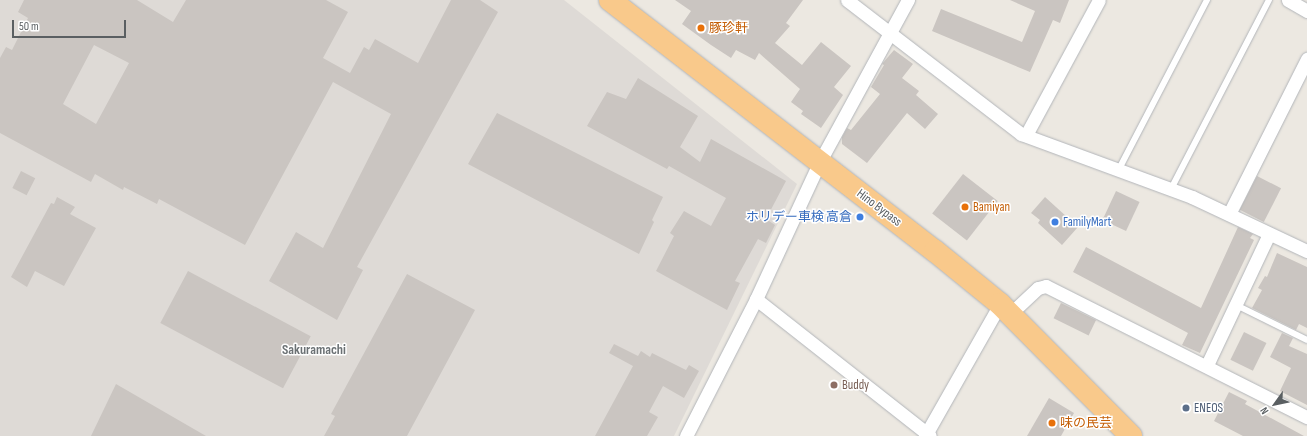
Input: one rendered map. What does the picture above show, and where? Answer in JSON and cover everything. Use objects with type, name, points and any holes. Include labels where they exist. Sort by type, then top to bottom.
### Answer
[{"type":"highway","name":"Hino Bypass","points":[[610,0],[1005,309],[1131,436]]},
{"type":"street","points":[[847,0],[1026,136],[1172,189],[1307,251]]},
{"type":"street","points":[[692,434],[819,163],[908,0]]},
{"type":"street","points":[[1026,136],[1100,0]]},
{"type":"street","points":[[1288,0],[1307,11]]},
{"type":"street","points":[[1229,214],[1307,59]]},
{"type":"street","points":[[1207,365],[1270,234]]},
{"type":"street","points":[[756,299],[927,435],[1005,309],[1038,288],[1046,286],[1207,365],[1307,417]]},
{"type":"lane","points":[[1119,169],[1207,0]]},
{"type":"lane","points":[[1172,189],[1270,0]]},
{"type":"lane","points":[[1236,305],[1307,340]]},
{"type":"shaded area","points":[[0,0],[564,0],[797,184],[674,436],[0,436]]},
{"type":"building","points":[[24,0],[137,0],[173,22],[186,0],[326,0],[348,12],[323,58],[350,73],[364,47],[369,50],[375,39],[418,63],[451,0],[480,0],[498,12],[357,267],[363,270],[337,320],[269,281],[296,232],[323,248],[391,114],[333,82],[245,245],[159,199],[157,204],[124,187],[123,190],[95,174],[91,182],[0,133],[0,58],[6,47],[12,50],[28,18],[18,12]],"holes":[[[94,45],[129,63],[96,124],[63,104]]]},
{"type":"building","points":[[675,0],[803,0],[786,23],[790,26],[775,43],[802,65],[821,42],[851,66],[834,87],[843,95],[821,128],[801,114],[803,111],[791,102],[800,89],[759,53],[755,60],[736,50],[731,58],[682,24],[691,11]]},
{"type":"building","points":[[1010,0],[1069,0],[1060,23],[1053,20],[1030,72],[932,31],[941,9],[1022,42],[1035,11]]},
{"type":"building","points":[[894,50],[913,64],[902,78],[919,91],[916,95],[938,114],[925,129],[907,113],[867,163],[842,144],[842,137],[847,128],[851,130],[880,94],[871,87],[884,65],[882,64]]},
{"type":"building","points":[[638,78],[698,116],[680,147],[700,162],[711,139],[786,181],[766,219],[775,225],[766,243],[758,239],[735,281],[740,283],[727,310],[656,271],[674,236],[670,233],[684,211],[711,226],[726,198],[669,166],[667,169],[587,126],[607,92],[626,99]]},
{"type":"building","points":[[497,113],[663,197],[652,220],[654,222],[639,254],[468,164]]},
{"type":"building","points":[[21,171],[35,178],[27,195],[12,188]]},
{"type":"building","name":"Bamiyan","points":[[963,174],[998,201],[967,240],[932,213]]},
{"type":"building","points":[[1257,176],[1281,188],[1264,222],[1240,210]]},
{"type":"building","points":[[1116,191],[1140,202],[1126,231],[1102,220]]},
{"type":"building","points":[[57,197],[75,207],[70,214],[96,228],[64,286],[35,271],[27,287],[11,277],[51,203],[54,204]]},
{"type":"building","name":"FamilyMart","points":[[1045,197],[1078,227],[1062,245],[1038,223],[1040,220],[1031,213]]},
{"type":"building","points":[[1238,227],[1253,234],[1250,238],[1254,240],[1200,353],[1182,345],[1188,333],[1073,272],[1086,247],[1201,308]]},
{"type":"building","points":[[1277,253],[1307,267],[1307,328],[1299,324],[1296,330],[1252,308],[1262,290],[1258,288],[1265,276],[1267,277]]},
{"type":"building","points":[[188,271],[311,336],[283,388],[160,323]]},
{"type":"building","points":[[407,274],[475,310],[407,436],[324,436],[335,416],[331,414]]},
{"type":"building","points":[[1061,303],[1096,320],[1089,335],[1054,318]]},
{"type":"building","points":[[1244,332],[1266,343],[1253,371],[1230,360]]},
{"type":"building","points":[[1282,333],[1293,338],[1289,346],[1307,354],[1307,405],[1280,391],[1291,368],[1270,357]]},
{"type":"building","points":[[614,344],[638,356],[641,351],[650,357],[652,353],[686,370],[689,365],[699,371],[684,398],[663,386],[649,412],[658,417],[647,436],[595,436],[633,366],[609,353]]},
{"type":"building","points":[[116,384],[206,436],[91,436]]},
{"type":"building","points":[[1229,392],[1247,401],[1245,404],[1304,436],[1243,436],[1214,421]]},
{"type":"building","name":"味の民芸","points":[[1049,398],[1074,413],[1061,436],[1027,436]]},
{"type":"place","name":"豚珍軒","points":[[701,28]]},
{"type":"place","name":"Bamiyan","points":[[965,207]]},
{"type":"place","name":"ホリデー車検 高倉","points":[[860,217]]},
{"type":"place","name":"FamilyMart","points":[[1055,222]]},
{"type":"place","name":"Buddy","points":[[834,385]]},
{"type":"place","name":"ENEOS","points":[[1186,408]]},
{"type":"place","name":"味の民芸","points":[[1052,423]]},
{"type":"district","name":"Sakuramachi","points":[[314,350]]}]
